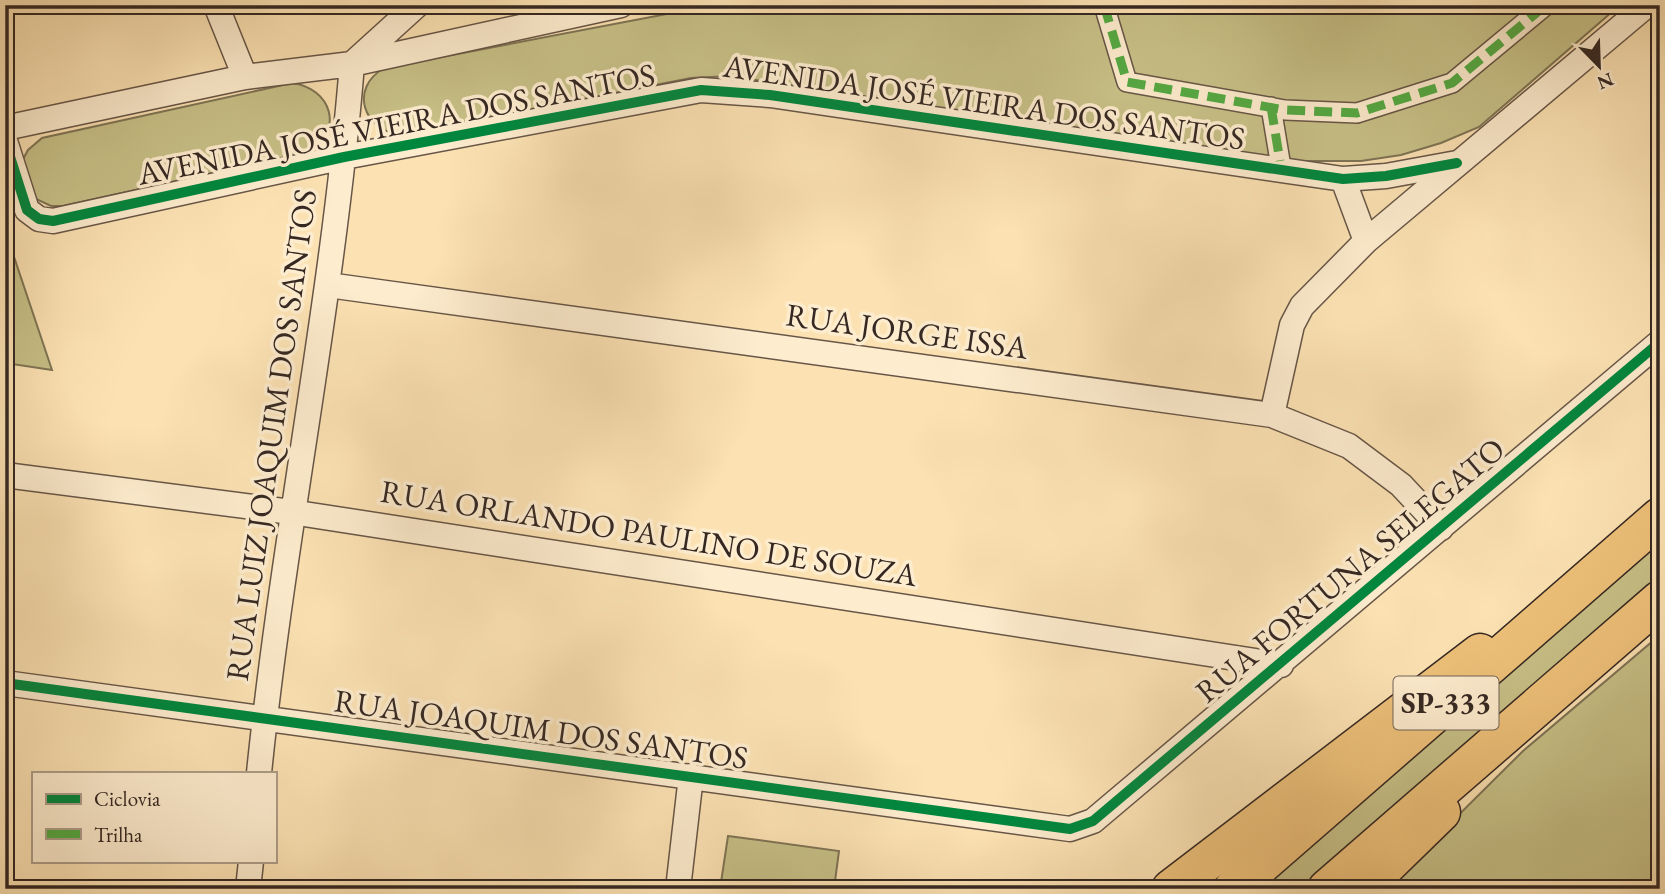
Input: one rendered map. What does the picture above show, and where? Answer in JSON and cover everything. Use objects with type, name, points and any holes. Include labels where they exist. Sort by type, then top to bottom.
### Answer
[{"type":"main road","points":[[1171,889],[1660,517]]},
{"type":"main road","name":"SP-333","points":[[1233,889],[1660,517]]},
{"type":"main road","points":[[1362,889],[1660,601]]},
{"type":"main road","name":"SP-333","points":[[1327,889],[1660,601]]},
{"type":"street","points":[[216,5],[245,77]]},
{"type":"street","points":[[352,64],[417,5]]},
{"type":"street","points":[[5,128],[245,77],[352,64],[529,13],[621,5]]},
{"type":"street","points":[[1104,5],[1127,82],[1271,107],[1357,113],[1452,83],[1546,5]]},
{"type":"street","name":"AVENIDA JOSÉ VIEIRA DOS SANTOS","points":[[1272,415],[1292,325],[1302,306],[1366,241],[1647,5]]},
{"type":"street","name":"RUA LUIZ JOAQUIM DOS SANTOS","points":[[260,772],[291,512],[328,285],[352,64]]},
{"type":"street","name":"AVENIDA JOSÉ VIEIRA DOS SANTOS","points":[[5,141],[27,210],[39,219],[53,220],[344,157],[701,90],[770,95],[1343,179],[1386,176],[1457,163]]},
{"type":"street","points":[[1271,107],[1280,161]]},
{"type":"street","points":[[1343,179],[1366,241]]},
{"type":"street","name":"RUA JORGE ISSA","points":[[328,285],[1272,415],[1349,446],[1401,485],[1441,528]]},
{"type":"street","name":"RUA FORTUNA SELEGATO","points":[[1070,830],[1093,821],[1281,665],[1660,342]]},
{"type":"street","name":"RUA ORLANDO PAULINO DE SOUZA","points":[[5,475],[291,512],[1281,665]]},
{"type":"street","name":"RUA JOAQUIM DOS SANTOS","points":[[5,683],[1070,830]]},
{"type":"street","points":[[678,889],[691,776]]},
{"type":"street","points":[[248,889],[251,862]]},
{"type":"shaded area","points":[[714,5],[1620,5],[1479,127],[1441,143],[1401,155],[1361,161],[1280,161],[730,76],[691,78],[400,135],[377,125],[369,117],[365,107],[367,86],[384,68]]},
{"type":"shaded area","points":[[292,83],[305,86],[316,93],[329,111],[327,133],[309,152],[63,206],[51,206],[34,198],[22,161],[28,150],[42,138]]},
{"type":"shaded area","points":[[5,230],[52,370],[5,363]]},
{"type":"shaded area","points":[[1660,538],[1660,581],[1304,889],[1256,889]]},
{"type":"shaded area","points":[[1660,635],[1660,889],[1384,889],[1523,751]]},
{"type":"shaded area","points":[[728,836],[839,851],[834,889],[720,889]]},
{"type":"marked path","points":[[1104,5],[1127,82],[1285,110],[1357,113],[1452,83],[1546,5]]},
{"type":"marked path","points":[[1271,107],[1280,161]]},
{"type":"cycle path","points":[[5,141],[27,210],[39,219],[53,221],[344,157],[701,90],[770,95],[1343,179],[1386,176],[1457,163]]},
{"type":"cycle path","points":[[5,683],[1070,829],[1093,821],[1660,342]]}]
